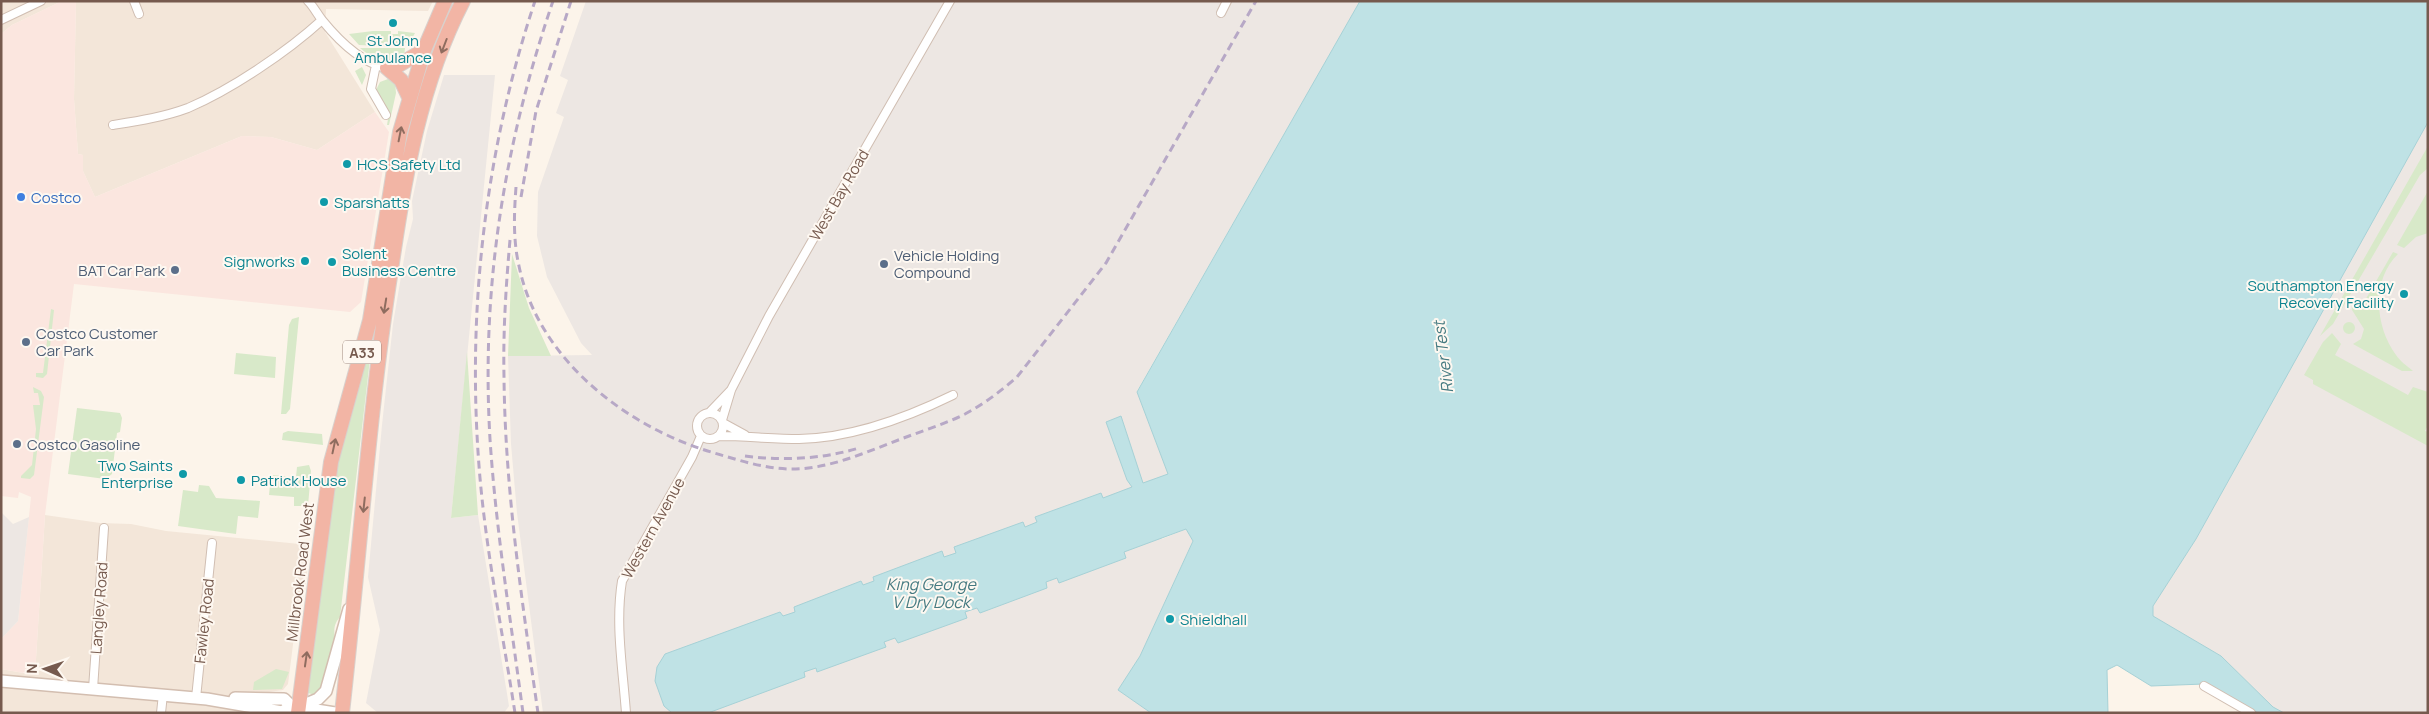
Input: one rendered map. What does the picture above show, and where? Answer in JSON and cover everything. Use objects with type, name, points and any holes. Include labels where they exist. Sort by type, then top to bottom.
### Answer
[{"type":"highway","name":"Millbrook Road West","points":[[296,709],[331,462],[370,320],[400,132],[424,50],[446,1]]},
{"type":"highway","name":"A33","points":[[342,713],[380,338],[398,223],[414,140],[430,83],[463,1]]},
{"type":"highway","points":[[382,67],[398,65],[424,50]]},
{"type":"highway","points":[[382,67],[401,80],[409,97]]},
{"type":"street","points":[[1,20],[41,1]]},
{"type":"street","points":[[134,1],[139,14]]},
{"type":"street","name":"West Bay Road","points":[[722,421],[731,390],[769,316],[950,1]]},
{"type":"street","points":[[1221,13],[1227,1]]},
{"type":"street","points":[[311,2],[322,20],[345,44],[367,62],[382,67],[372,89],[386,115]]},
{"type":"street","points":[[114,125],[171,113],[200,102],[262,65],[303,37],[322,20]]},
{"type":"street","name":"West Bay Road","points":[[709,413],[731,390]]},
{"type":"street","points":[[747,436],[722,421],[716,414],[709,413],[698,420],[696,428],[701,436],[708,440],[719,436],[801,439],[834,435],[869,427],[905,415],[952,395]]},
{"type":"street","points":[[719,436],[722,421]]},
{"type":"street","name":"Western Avenue","points":[[626,713],[620,630],[622,581],[692,457],[701,436]]},
{"type":"street","name":"Langley Road","points":[[93,689],[104,528]]},
{"type":"street","name":"Fawley Road","points":[[201,698],[212,543]]},
{"type":"street","points":[[201,698],[258,710],[282,712],[296,709],[318,700],[326,692],[357,576]]},
{"type":"street","points":[[1,682],[201,698],[282,699],[296,709],[335,713]]},
{"type":"street","points":[[2204,686],[2251,713]]},
{"type":"street","points":[[161,713],[163,694]]},
{"type":"shaded area","points":[[1,1],[62,1],[12,25],[1,34]]},
{"type":"shaded area","points":[[62,1],[76,1],[74,99],[78,154],[83,155],[83,171],[95,197],[242,136],[271,137],[317,150],[375,112],[389,132],[361,302],[350,312],[74,284],[45,515],[35,675],[1,669],[1,639],[18,621],[31,497],[19,492],[18,498],[1,496],[1,34],[12,25]]},
{"type":"shaded area","points":[[76,1],[433,1],[428,11],[326,9],[325,32],[375,112],[317,150],[271,137],[242,136],[95,197],[83,171],[83,155],[78,154],[74,99]]},
{"type":"shaded area","points":[[586,1],[1360,1],[1137,391],[1168,474],[1162,539],[1186,529],[1193,540],[1140,656],[1118,690],[1151,713],[543,713],[517,513],[511,444],[508,356],[592,355],[581,343],[547,277],[537,236],[538,192],[564,117],[556,113],[568,80],[560,76]]},
{"type":"shaded area","points":[[444,75],[495,75],[451,518],[478,515],[509,706],[504,713],[378,713],[366,703],[380,630],[368,577],[382,425],[393,324],[406,247],[413,219],[412,201],[427,131]]},
{"type":"shaded area","points":[[2428,122],[2428,713],[2284,713],[2273,707],[2221,656],[2153,616],[2153,606],[2196,539]]},
{"type":"shaded area","points":[[1,512],[13,524],[29,517],[18,621],[1,639]]},
{"type":"shaded area","points":[[45,515],[100,523],[131,524],[166,531],[310,545],[305,591],[296,621],[288,684],[283,690],[255,694],[253,713],[1,713],[1,669],[35,675]]},
{"type":"green space","points":[[391,31],[391,34],[398,34],[398,31],[415,33],[405,43],[390,46],[359,45],[349,34]]},
{"type":"green space","points":[[360,48],[405,48],[404,58],[380,59]]},
{"type":"green space","points":[[362,67],[366,75],[362,85],[355,71]]},
{"type":"green space","points":[[388,79],[395,82],[396,93],[389,125],[387,125],[389,113],[376,90],[380,82]]},
{"type":"green space","points":[[2428,146],[2428,168],[2420,175],[2333,324],[2320,336]]},
{"type":"green space","points":[[2428,191],[2428,233],[2416,237],[2404,248],[2397,245]]},
{"type":"green space","points":[[2393,252],[2398,254],[2389,265],[2383,277],[2380,290],[2380,318],[2389,344],[2396,355],[2413,371],[2402,371],[2353,344],[2361,339],[2364,329],[2352,307],[2360,309]]},
{"type":"green space","points":[[512,254],[529,308],[551,356],[508,356]]},
{"type":"green space","points":[[51,309],[54,310],[47,374],[43,378],[36,377],[36,373],[43,373]]},
{"type":"green space","points":[[299,317],[290,409],[286,414],[281,414],[289,325],[292,319]]},
{"type":"green space","points":[[2347,322],[2351,322],[2355,328],[2351,334],[2347,334],[2343,330],[2343,326]]},
{"type":"green space","points":[[2332,333],[2341,344],[2335,355],[2408,395],[2413,387],[2428,392],[2428,425],[2425,431],[2428,432],[2428,446],[2313,384],[2313,380],[2304,375],[2323,342]]},
{"type":"green space","points":[[467,352],[478,515],[451,518]]},
{"type":"green space","points":[[236,353],[276,357],[275,378],[234,374]]},
{"type":"green space","points":[[365,359],[370,359],[340,617],[335,627],[331,666],[323,684],[315,695],[308,693],[309,680],[337,462]]},
{"type":"green space","points":[[33,387],[41,391],[44,397],[34,475],[30,479],[21,478],[21,476],[32,465],[36,429],[33,405],[40,405],[38,393],[34,393]]},
{"type":"green space","points":[[77,408],[120,413],[122,418],[120,432],[117,433],[112,474],[105,479],[68,474]]},
{"type":"green space","points":[[288,431],[322,434],[323,445],[282,440],[283,433]]},
{"type":"green space","points":[[309,465],[311,471],[308,506],[294,506],[294,497],[269,495],[271,475],[296,477],[297,467]]},
{"type":"green space","points":[[199,485],[209,486],[216,498],[260,501],[258,518],[238,516],[236,534],[178,526],[183,490],[198,492]]},
{"type":"green space","points":[[276,669],[289,672],[282,689],[253,690],[254,682]]},
{"type":"water","points":[[1360,1],[2428,1],[2428,122],[2196,539],[2153,606],[2153,616],[2221,656],[2273,707],[2284,713],[2258,713],[2204,684],[2151,686],[2117,665],[2107,670],[2108,713],[1151,713],[1118,690],[1140,656],[1193,541],[1186,529],[1124,552],[1126,558],[1059,583],[1057,578],[1046,582],[1047,588],[980,613],[977,608],[965,612],[967,618],[898,643],[895,638],[884,642],[886,647],[817,672],[816,668],[804,672],[805,677],[708,713],[672,713],[664,706],[655,681],[657,667],[665,654],[780,612],[783,616],[795,612],[794,607],[861,581],[863,585],[874,581],[873,577],[942,551],[944,557],[956,553],[954,547],[1023,522],[1025,527],[1037,522],[1035,517],[1101,493],[1103,498],[1132,487],[1127,480],[1106,422],[1121,416],[1143,483],[1168,474],[1137,392]]},
{"type":"railway","points":[[515,713],[483,508],[476,418],[476,357],[483,236],[491,177],[517,59],[535,1]]},
{"type":"railway","points":[[523,713],[496,508],[490,439],[489,327],[493,272],[509,163],[521,109],[553,1]]},
{"type":"railway","points":[[521,197],[536,111],[571,1]]},
{"type":"railway","points":[[516,187],[514,217],[516,246],[519,266],[529,300],[545,331],[565,359],[590,384],[617,406],[647,425],[711,452],[782,469],[806,468],[834,463],[957,418],[986,402],[1017,377],[1106,263],[1256,1]]},
{"type":"railway","points":[[510,240],[504,343],[507,461],[515,545],[538,713]]},
{"type":"railway","points":[[745,456],[803,458],[831,455],[859,448]]},
{"type":"place","name":"St John Ambulance","points":[[393,23]]},
{"type":"place","name":"HCS Safety Ltd","points":[[347,164]]},
{"type":"place","name":"Costco","points":[[21,197]]},
{"type":"place","name":"Sparshatts","points":[[324,202]]},
{"type":"place","name":"Signworks","points":[[305,261]]},
{"type":"place","name":"Solent Business Centre","points":[[332,262]]},
{"type":"place","name":"Vehicle Holding Compound","points":[[884,264]]},
{"type":"place","name":"BAT Car Park","points":[[175,270]]},
{"type":"place","name":"Southampton Energy Recovery Facility","points":[[2404,294]]},
{"type":"place","name":"Costco Customer Car Park","points":[[26,342]]},
{"type":"place","name":"Costco Gasoline","points":[[17,444]]},
{"type":"place","name":"Two Saints Enterprise","points":[[183,474]]},
{"type":"place","name":"Patrick House","points":[[241,480]]},
{"type":"place","name":"Shieldhall","points":[[1170,619]]},
{"type":"water label","name":"River Test","points":[[1443,357]]},
{"type":"water label","name":"King George V Dry Dock","points":[[931,593]]}]
